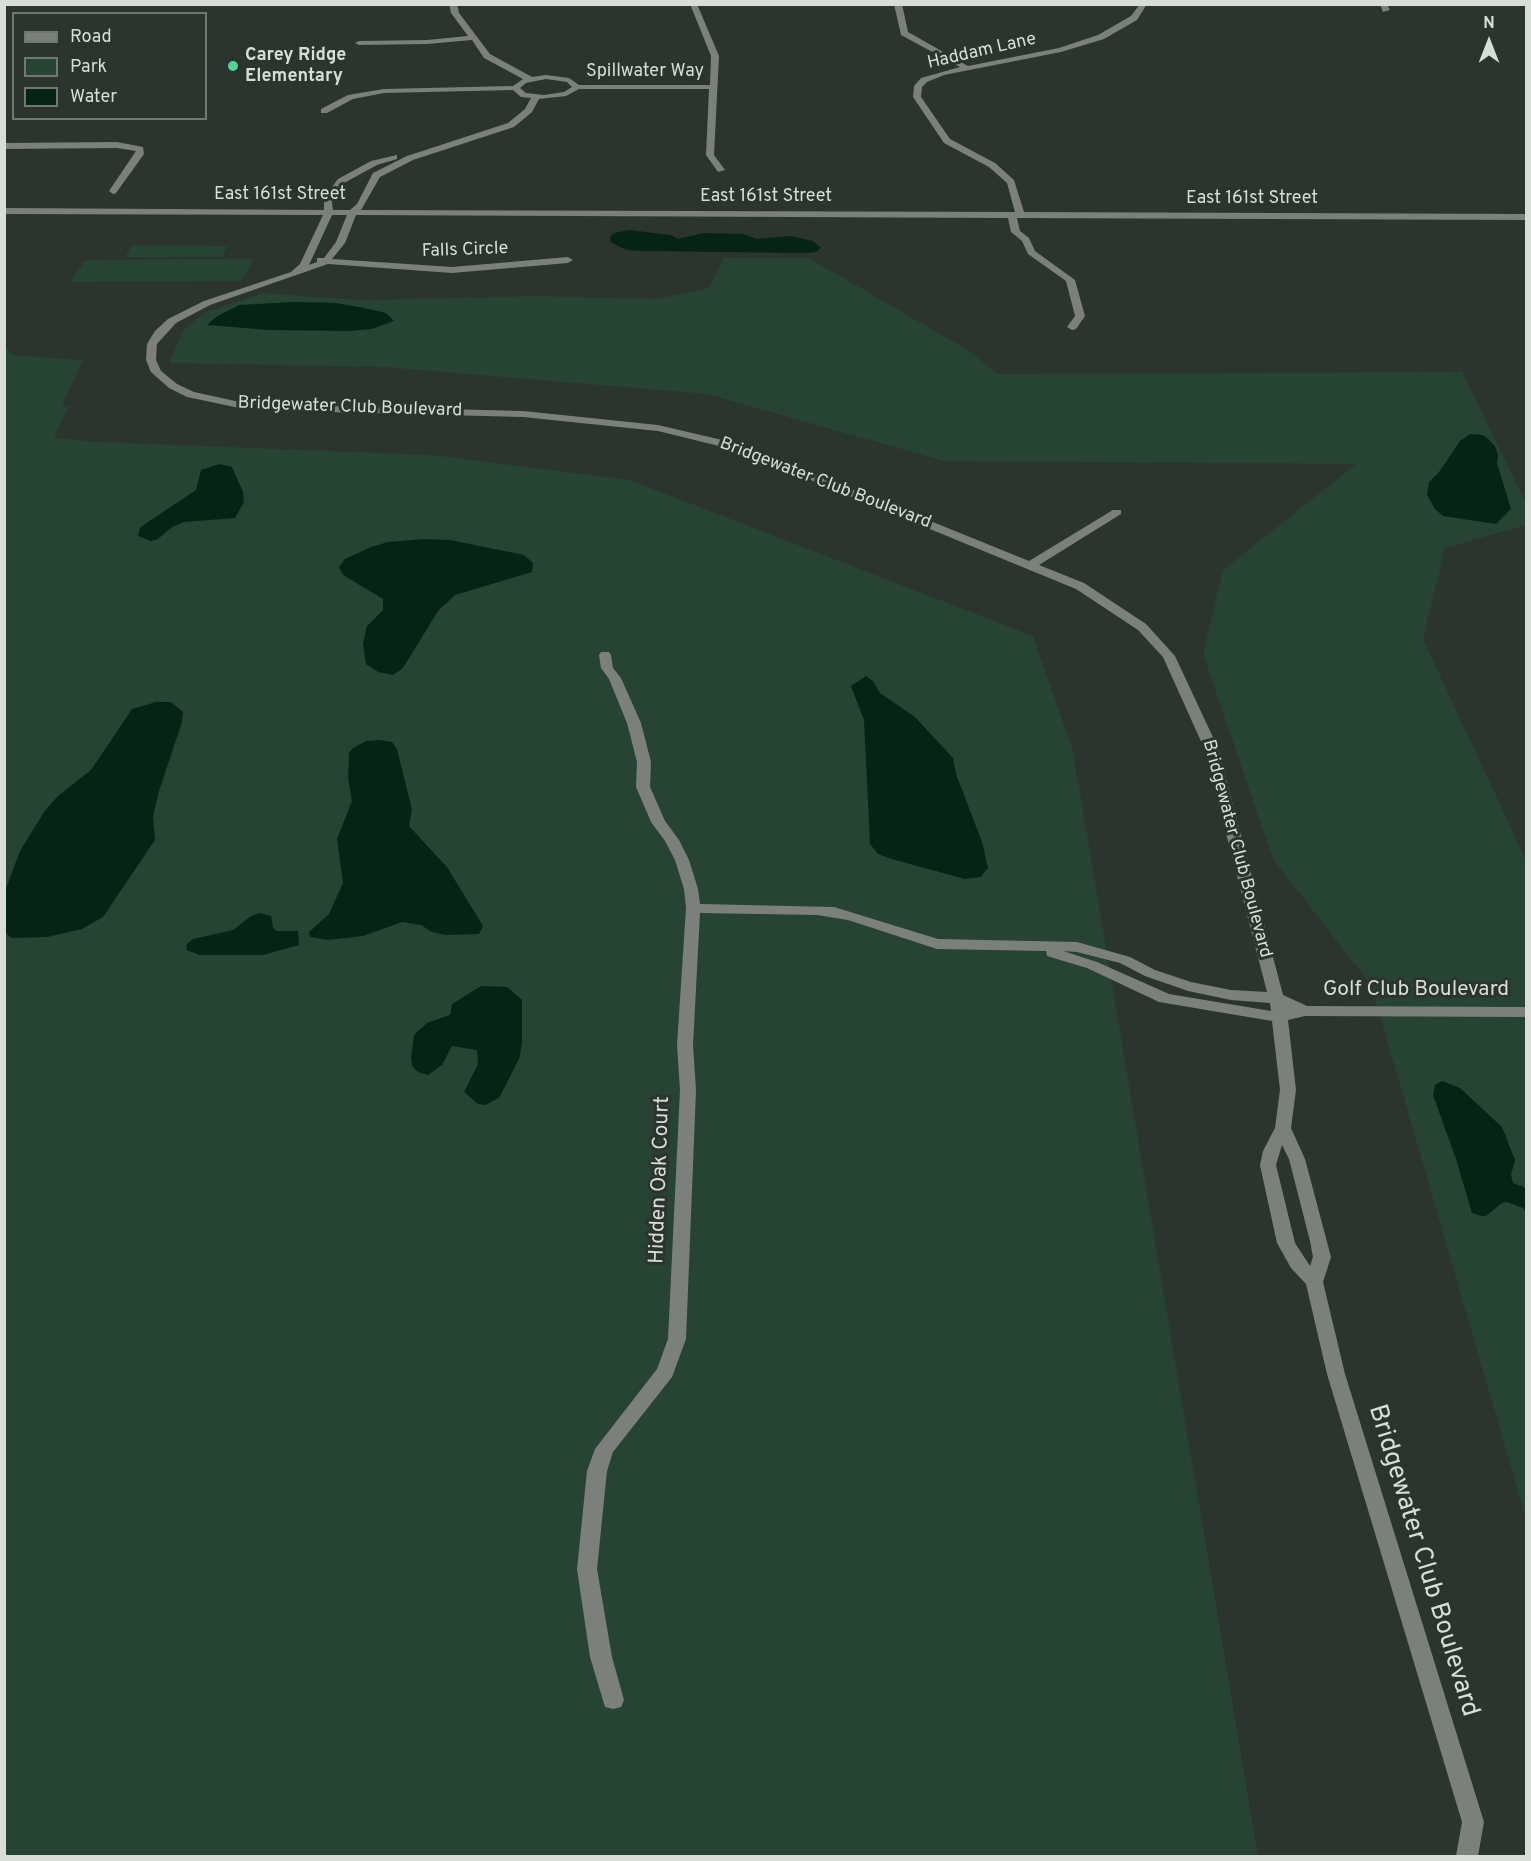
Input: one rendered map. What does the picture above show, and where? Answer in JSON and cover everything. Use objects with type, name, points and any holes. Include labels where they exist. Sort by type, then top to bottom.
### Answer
[{"type":"street","points":[[453,4],[455,13],[493,61],[530,79]]},
{"type":"street","points":[[693,4],[714,52],[710,155],[721,170]]},
{"type":"street","points":[[898,4],[904,33],[967,68]]},
{"type":"street","name":"Haddam Lane","points":[[1020,215],[1013,186],[1006,176],[992,165],[947,141],[917,97],[918,86],[924,80],[942,73],[1082,44],[1125,24],[1134,18],[1144,4]]},
{"type":"street","points":[[359,43],[473,38]]},
{"type":"street","points":[[295,273],[304,265],[329,212],[328,203],[332,192],[341,181],[354,172],[374,163],[485,130],[504,121],[533,100],[566,94],[577,87],[574,82],[562,78],[530,79],[519,83],[515,88]]},
{"type":"street","name":"Spillwater Way","points":[[577,87],[713,87]]},
{"type":"street","points":[[515,88],[519,93],[533,100]]},
{"type":"street","points":[[324,111],[351,97],[384,91],[515,88]]},
{"type":"street","points":[[327,259],[340,243],[353,212],[361,205],[376,175],[425,153],[512,125],[529,110],[533,100]]},
{"type":"street","points":[[4,146],[117,145],[140,149],[140,154],[113,191]]},
{"type":"street","name":"East 161st Street","points":[[4,211],[1527,217]]},
{"type":"street","points":[[1020,215],[1016,232],[1030,233]]},
{"type":"street","points":[[1020,215],[1030,233],[1028,249],[1070,280],[1080,316],[1072,327]]},
{"type":"street","name":"Falls Circle","points":[[308,257],[364,264],[452,270],[568,260]]},
{"type":"street","name":"Bridgewater Club Boulevard","points":[[327,259],[295,273],[207,303],[172,321],[159,333],[152,344],[151,360],[156,372],[173,386],[191,395],[249,407],[523,414],[578,418],[658,428],[718,442],[761,456],[1080,586],[1143,627],[1169,656],[1211,748],[1280,1017],[1288,1090],[1283,1128],[1271,1151],[1268,1165],[1286,1243],[1297,1263],[1314,1282],[1336,1374],[1473,1822],[1467,1857]]},
{"type":"street","points":[[1030,565],[1117,512]]},
{"type":"street","name":"Hidden Oak Court","points":[[605,655],[607,668],[615,678],[634,723],[644,762],[643,787],[658,822],[672,840],[682,860],[692,889],[693,908],[685,1045],[688,1090],[677,1339],[665,1372],[605,1449],[597,1471],[587,1569],[601,1657],[613,1700]]},
{"type":"street","name":"Golf Club Boulevard","points":[[693,908],[817,910],[852,916],[937,944],[1061,946],[1092,950],[1125,960],[1150,974],[1210,992],[1276,998],[1305,1011]]},
{"type":"street","name":"Golf Club Boulevard","points":[[1035,947],[1077,959],[1165,998],[1280,1017],[1305,1011],[1527,1012]]},
{"type":"street","points":[[1136,984],[1150,974]]},
{"type":"street","name":"Bridgewater Club Boulevard","points":[[1283,1128],[1297,1159],[1319,1241],[1322,1257],[1314,1282]]},
{"type":"green space","points":[[132,245],[227,246],[222,257],[125,257]]},
{"type":"green space","points":[[724,258],[809,258],[971,352],[997,374],[1462,372],[1526,503],[1526,525],[1445,548],[1423,639],[1526,860],[1526,1519],[1371,985],[1273,859],[1203,654],[1223,570],[1356,464],[944,461],[707,394],[383,367],[169,363],[184,329],[206,312],[263,293],[359,300],[537,296],[656,299],[709,288]]},
{"type":"green space","points":[[253,259],[242,281],[70,282],[84,262],[88,260]]},
{"type":"green space","points":[[4,344],[12,355],[83,360],[62,406],[69,407],[54,438],[100,442],[433,455],[630,480],[1033,636],[1073,751],[1258,1856],[5,1856]]},
{"type":"water","points":[[629,230],[671,235],[678,239],[703,233],[743,234],[757,239],[790,236],[813,241],[821,248],[816,252],[807,253],[644,251],[626,250],[611,242],[610,237],[614,233]]},
{"type":"water","points":[[294,302],[336,303],[364,308],[386,313],[394,321],[372,329],[348,331],[269,330],[207,325],[216,317],[239,305]]},
{"type":"water","points":[[1470,434],[1483,435],[1495,446],[1498,455],[1497,463],[1511,509],[1496,524],[1443,516],[1435,509],[1427,495],[1429,482],[1439,472],[1460,441]]},
{"type":"water","points":[[219,464],[232,467],[243,492],[244,502],[235,518],[184,522],[151,541],[138,536],[140,528],[145,524],[196,490],[201,470]]},
{"type":"water","points":[[424,539],[450,540],[524,555],[533,563],[532,572],[455,595],[438,611],[403,668],[393,675],[378,672],[366,664],[363,643],[367,626],[383,610],[383,599],[343,575],[339,567],[345,559],[371,547],[388,542]]},
{"type":"water","points":[[866,676],[873,681],[880,693],[915,717],[953,758],[956,774],[982,842],[988,868],[981,877],[965,879],[895,860],[878,854],[870,844],[864,720],[851,686]]},
{"type":"water","points":[[156,702],[171,702],[183,712],[153,817],[155,840],[103,917],[82,929],[47,937],[11,938],[5,932],[5,891],[20,851],[44,812],[58,796],[91,770],[132,709]]},
{"type":"water","points":[[366,741],[392,742],[397,749],[412,810],[409,826],[447,867],[483,926],[479,934],[446,935],[432,932],[421,925],[402,922],[363,936],[328,940],[310,937],[309,932],[329,914],[343,883],[337,839],[352,801],[348,778],[349,753]]},
{"type":"water","points":[[260,913],[271,916],[273,928],[277,931],[298,931],[299,945],[263,955],[200,955],[186,950],[187,944],[193,939],[233,930],[251,916]]},
{"type":"water","points":[[481,986],[507,987],[522,1000],[522,1043],[519,1059],[499,1098],[485,1105],[478,1104],[464,1092],[478,1064],[477,1050],[452,1046],[442,1065],[428,1075],[418,1072],[412,1066],[411,1058],[414,1035],[427,1023],[450,1015],[452,1004]]},
{"type":"water","points":[[1442,1081],[1460,1088],[1502,1127],[1515,1160],[1511,1175],[1513,1183],[1526,1188],[1526,1213],[1523,1208],[1507,1202],[1502,1203],[1486,1216],[1472,1213],[1433,1095],[1435,1085]]},
{"type":"place","name":"Carey Ridge Elementary","points":[[233,66]]}]
